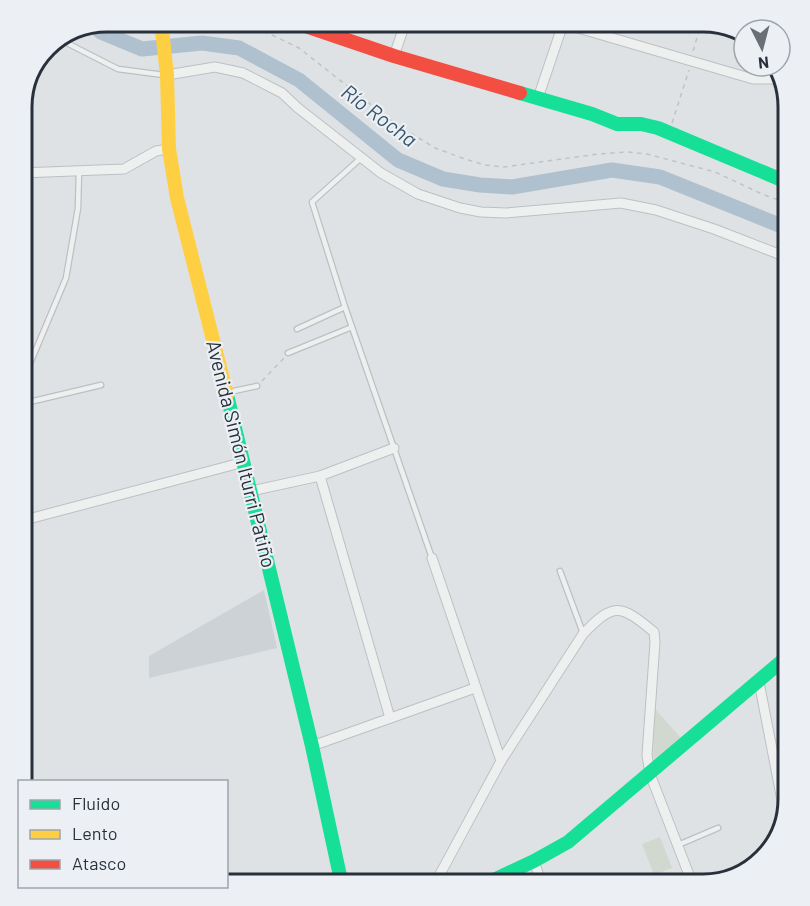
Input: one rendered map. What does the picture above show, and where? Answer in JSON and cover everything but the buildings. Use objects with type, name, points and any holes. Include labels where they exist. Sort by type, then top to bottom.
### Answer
[{"type":"street","name":"Avenida Simón Iturri Patiño","points":[[162,32],[169,149],[177,198],[251,491],[312,746],[340,874]]},
{"type":"street","points":[[323,32],[394,56],[592,114],[617,124],[641,124],[669,132],[778,178]]},
{"type":"street","points":[[394,56],[402,32]]},
{"type":"street","points":[[538,98],[558,32]]},
{"type":"street","points":[[594,32],[753,79],[774,79]]},
{"type":"street","points":[[166,69],[215,67],[243,73],[282,93],[381,173],[418,194],[470,210],[506,213],[621,203],[656,210],[778,254]]},
{"type":"street","points":[[32,173],[124,169],[156,151],[169,149]]},
{"type":"street","points":[[251,491],[320,476],[394,448]]},
{"type":"street","points":[[32,518],[244,462]]},
{"type":"street","points":[[320,476],[390,718]]},
{"type":"street","points":[[432,558],[501,761]]},
{"type":"street","points":[[440,874],[501,761],[583,634],[600,616],[611,610],[621,609],[637,617],[654,632],[647,755],[650,774],[689,874]]},
{"type":"street","points":[[506,874],[568,842],[778,666]]},
{"type":"street","points":[[759,682],[778,780]]},
{"type":"street","points":[[312,746],[475,688]]},
{"type":"street","points":[[534,861],[538,874]]},
{"type":"lane","points":[[67,43],[118,69],[166,69]]},
{"type":"lane","points":[[362,158],[312,202],[345,307],[432,558]]},
{"type":"lane","points":[[32,359],[66,278],[78,208],[79,172]]},
{"type":"lane","points":[[297,329],[345,307]]},
{"type":"lane","points":[[288,353],[352,327]]},
{"type":"lane","points":[[32,401],[101,385]]},
{"type":"lane","points":[[226,393],[257,386]]},
{"type":"lane","points":[[560,571],[583,634]]},
{"type":"lane","points":[[678,845],[718,828]]},
{"type":"path","points":[[264,32],[299,48],[393,122],[435,148],[465,159],[504,167],[598,154],[627,152],[647,154],[714,172],[778,200]]},
{"type":"path","points":[[669,132],[687,80],[699,32]]},
{"type":"path","points":[[257,386],[288,353]]},
{"type":"shaded area","points":[[264,590],[277,648],[149,678],[149,656]]},
{"type":"shaded area","points":[[655,709],[681,738],[654,760],[653,757]]},
{"type":"shaded area","points":[[660,837],[672,868],[654,874],[642,844]]},
{"type":"waterway","name":"Río Rocha","points":[[102,32],[142,49],[202,43],[239,48],[299,80],[398,160],[443,179],[512,187],[612,170],[660,177],[778,225]]},
{"type":"traffic: fast","points":[[520,93],[592,114],[617,124],[641,124],[658,128],[778,178]]},
{"type":"traffic: fast","points":[[227,395],[312,746],[340,874]]},
{"type":"traffic: fast","points":[[506,874],[568,842],[778,664]]},
{"type":"traffic: slow","points":[[162,32],[167,75],[169,149],[177,198],[227,395]]},
{"type":"traffic: jam","points":[[323,32],[394,56],[520,93]]}]
